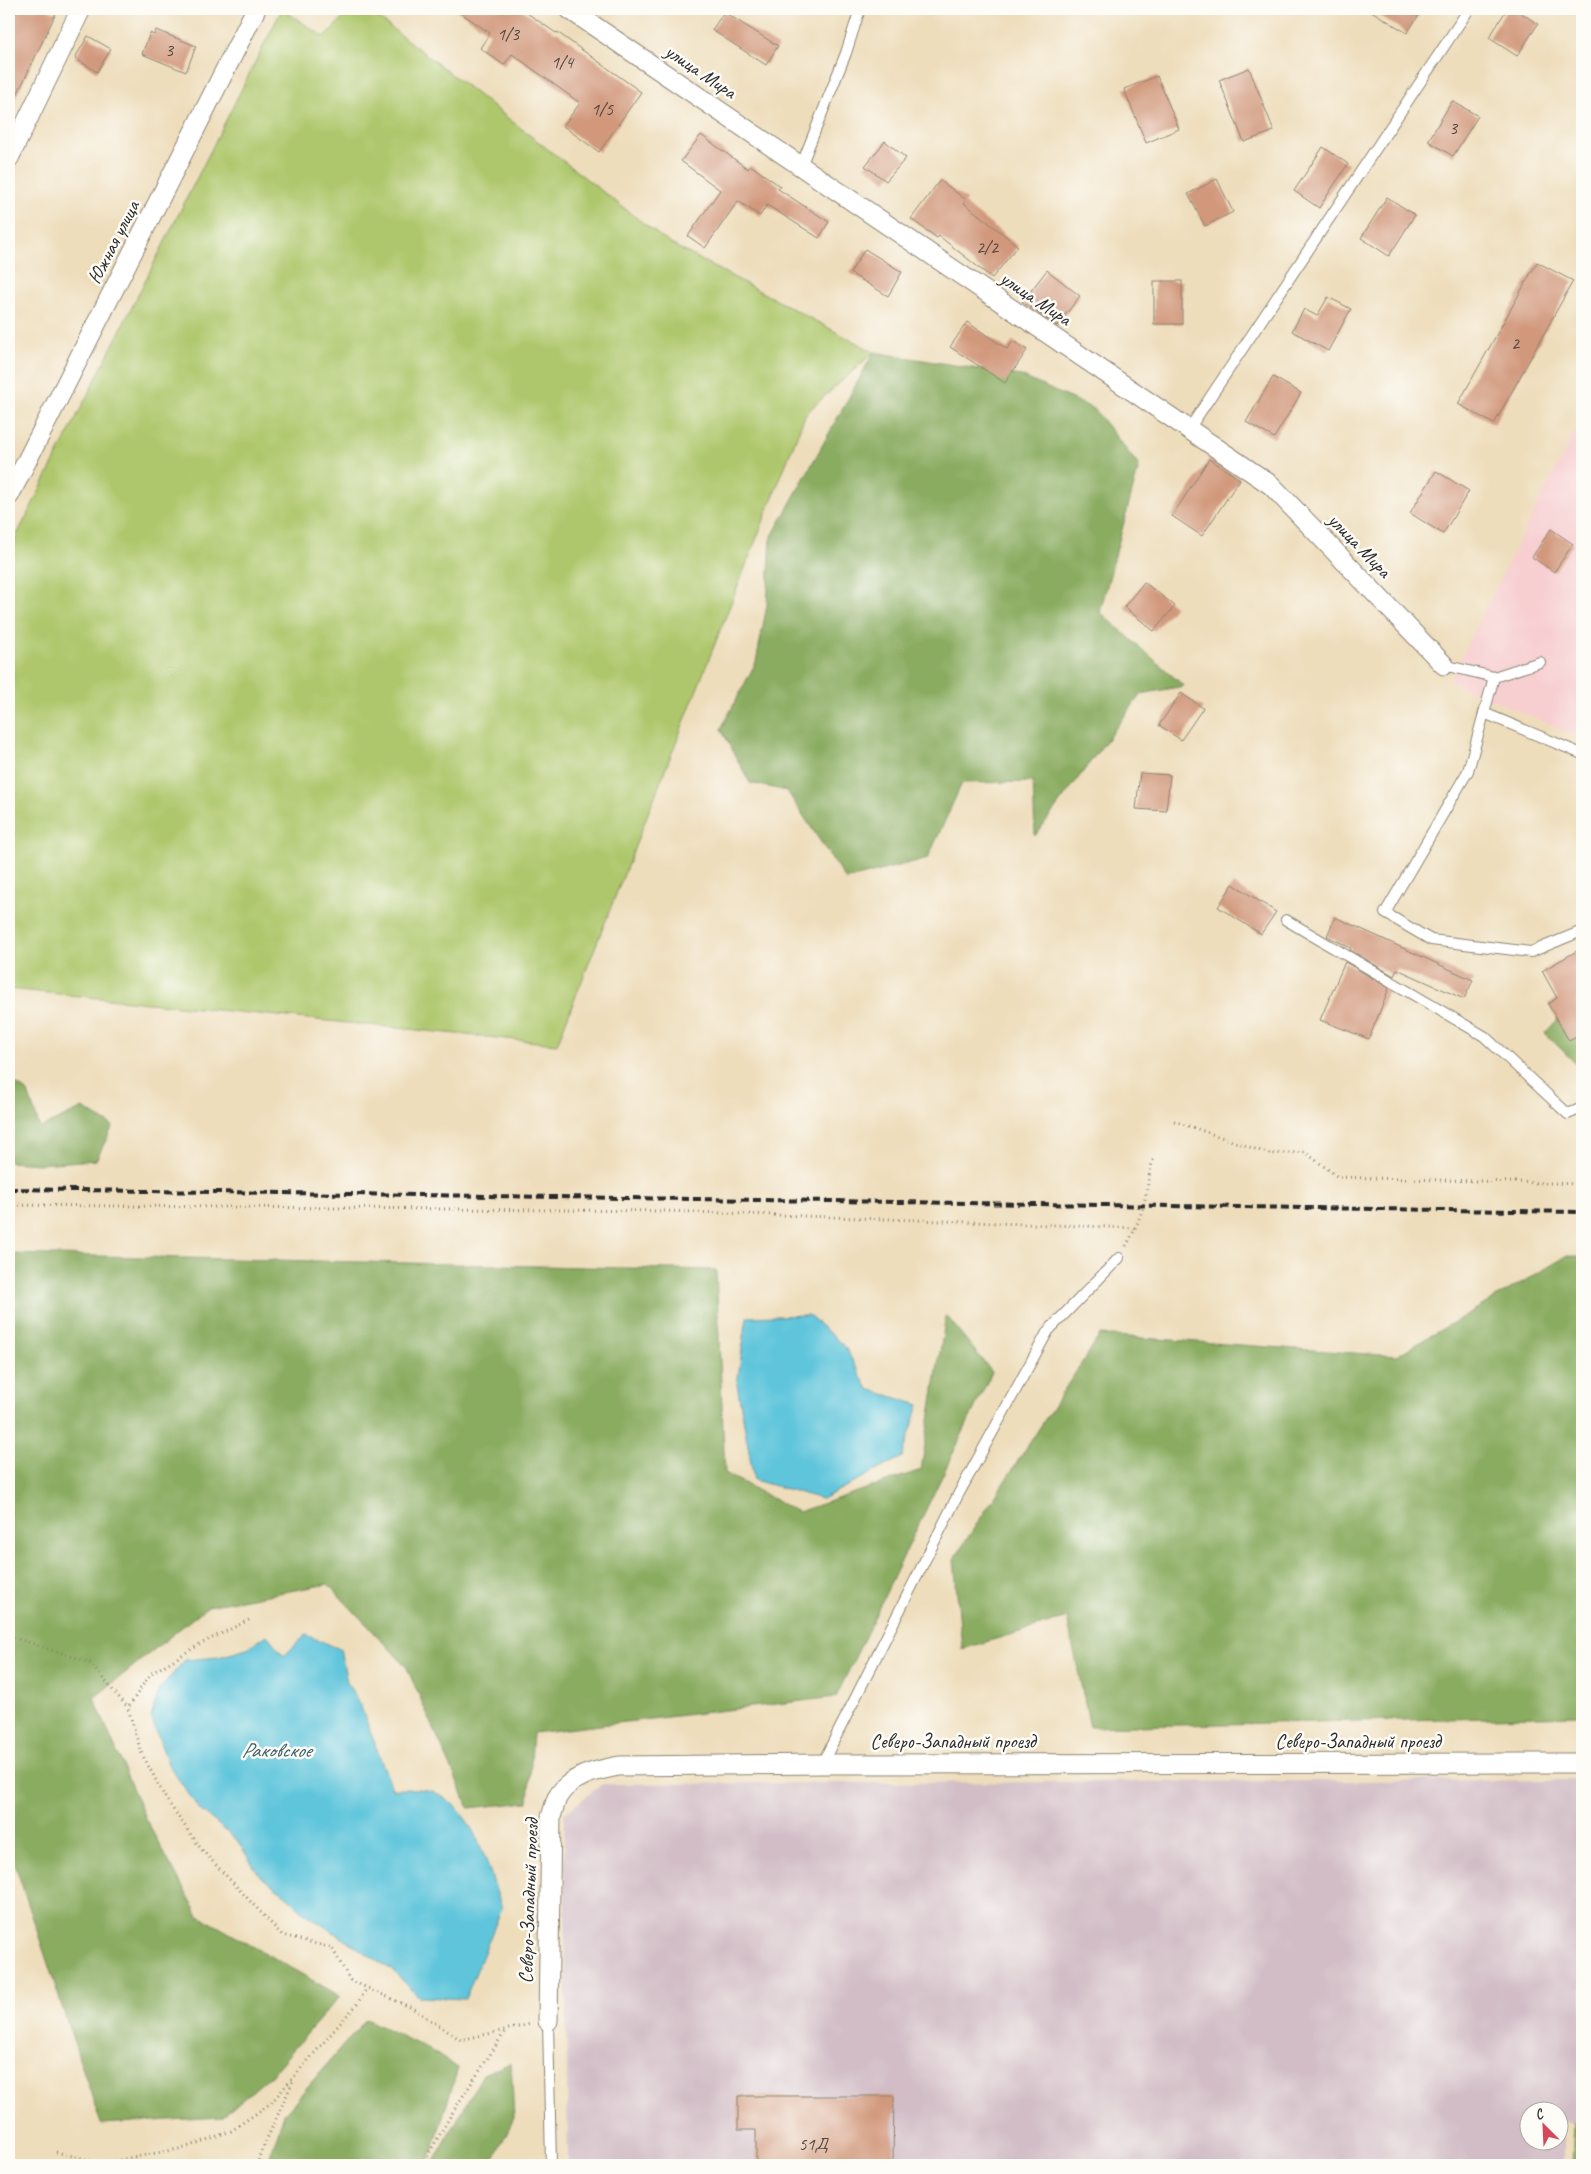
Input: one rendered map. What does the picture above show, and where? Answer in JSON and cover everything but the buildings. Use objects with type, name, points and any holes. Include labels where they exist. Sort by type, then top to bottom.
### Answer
[{"type":"street","points":[[9,158],[81,9]]},
{"type":"street","name":"Южная улица","points":[[9,496],[256,9]]},
{"type":"street","name":"улица Мира","points":[[569,9],[1272,485],[1444,665]]},
{"type":"street","name":"Северо-Западный проезд","points":[[548,2020],[552,1817],[558,1797],[568,1786],[582,1776],[598,1770],[619,1766],[822,1764],[1582,1763]]},
{"type":"lane","points":[[801,166],[846,53],[860,9]]},
{"type":"lane","points":[[1189,429],[1469,9]]},
{"type":"lane","points":[[1444,665],[1494,677],[1540,662]]},
{"type":"lane","points":[[1494,677],[1468,771],[1385,913],[1431,940],[1530,952],[1582,931]]},
{"type":"lane","points":[[1484,714],[1582,754]]},
{"type":"lane","points":[[1286,920],[1484,1036],[1568,1114],[1582,1108]]},
{"type":"lane","points":[[822,1764],[958,1495],[1048,1331],[1120,1258]]},
{"type":"lane","points":[[548,2020],[551,2165]]},
{"type":"path","points":[[1174,1121],[1270,1154],[1304,1152],[1338,1176],[1582,1184]]},
{"type":"path","points":[[1120,1258],[1136,1228],[1154,1157]]},
{"type":"path","points":[[9,1205],[665,1211],[1136,1228]]},
{"type":"path","points":[[128,1708],[150,1674],[202,1643],[249,1620]]},
{"type":"path","points":[[9,1636],[89,1662],[128,1708],[142,1752],[166,1799],[201,1849],[282,1934],[332,1948],[350,1980],[412,2008],[461,2040],[548,2020]]},
{"type":"path","points":[[56,2152],[102,2163],[184,2148],[231,2131],[271,2103],[357,2004],[367,1988]]},
{"type":"path","points":[[422,2165],[454,2110],[507,2030]]},
{"type":"path","points":[[260,2165],[258,2159],[294,2077]]},
{"type":"shaded area","points":[[1582,417],[1582,738],[1449,681]]},
{"type":"shaded area","points":[[9,439],[19,445],[9,465]]},
{"type":"shaded area","points":[[1582,1780],[1582,2127],[1568,2123],[1568,2102],[1518,2102],[1518,2152],[1563,2152],[1563,2165],[568,2165],[564,1814],[602,1784]]},
{"type":"green space","points":[[282,9],[324,37],[352,9],[367,9],[669,243],[874,352],[806,413],[557,1044],[9,989],[9,551]]},
{"type":"green space","points":[[874,352],[1021,376],[1094,409],[1139,466],[1100,612],[1184,686],[1141,694],[1035,836],[1033,782],[962,783],[928,858],[846,880],[787,791],[750,783],[721,729],[756,662],[767,605],[771,538]]},
{"type":"green space","points":[[1582,994],[1582,1070],[1545,1033]]},
{"type":"green space","points":[[9,1079],[28,1092],[40,1128],[83,1108],[113,1126],[96,1160],[39,1164],[9,1162]]},
{"type":"green space","points":[[9,1254],[716,1270],[725,1473],[798,1512],[921,1470],[946,1315],[992,1372],[836,1697],[533,1733],[528,1802],[469,1808],[406,1666],[328,1584],[208,1606],[94,1698],[145,1818],[198,1915],[340,1996],[271,2075],[222,2117],[101,2124],[9,1846]]},
{"type":"green space","points":[[1567,1256],[1582,1256],[1582,1716],[1090,1727],[1067,1618],[962,1649],[954,1559],[1100,1335],[1396,1356]]},
{"type":"green space","points":[[366,2019],[430,2050],[458,2068],[428,2165],[267,2165],[284,2114]]},
{"type":"green space","points":[[511,2063],[514,2118],[491,2165],[432,2165],[483,2074]]},
{"type":"green space","points":[[1574,2123],[1582,2130],[1582,2165],[1572,2165]]},
{"type":"water","points":[[809,1315],[845,1347],[868,1389],[919,1405],[902,1457],[822,1499],[754,1480],[737,1384],[747,1317]]},
{"type":"water","name":"Раковское","points":[[267,1635],[284,1656],[306,1635],[340,1649],[347,1682],[361,1707],[392,1789],[419,1789],[434,1792],[460,1812],[470,1826],[485,1859],[502,1908],[465,1999],[419,1997],[392,1970],[307,1915],[281,1891],[260,1876],[237,1840],[199,1809],[168,1764],[151,1717],[159,1690],[185,1660],[219,1657],[247,1649]]},
{"type":"railway","points":[[9,1189],[1582,1212]]}]
